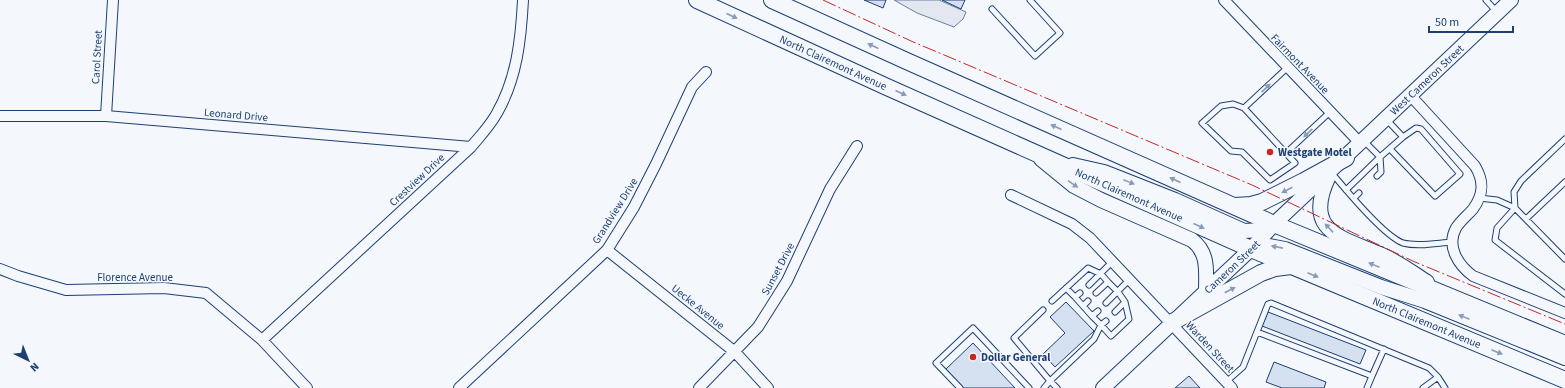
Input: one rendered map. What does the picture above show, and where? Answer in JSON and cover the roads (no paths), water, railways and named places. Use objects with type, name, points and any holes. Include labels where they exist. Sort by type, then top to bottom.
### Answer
[{"type":"main road","name":"North Clairemont Avenue","points":[[697,0],[1251,249],[1565,380]]},
{"type":"main road","points":[[772,0],[1274,224],[1565,344]]},
{"type":"main road","name":"West Cameron Street","points":[[1362,142],[1511,0]]},
{"type":"main road","name":"Cameron Street","points":[[1102,388],[1251,249],[1274,224],[1362,142]]},
{"type":"main road","points":[[1032,151],[1074,186],[1101,200],[1192,240],[1199,246],[1203,254],[1206,265],[1206,291]]},
{"type":"main road","points":[[1233,206],[1258,204],[1346,158]]},
{"type":"main road","points":[[1051,160],[1104,172],[1175,200],[1244,231],[1262,230],[1274,224]]},
{"type":"main road","points":[[1331,171],[1324,186],[1319,206],[1321,217],[1330,231],[1341,238],[1384,256],[1448,296]]},
{"type":"main road","points":[[1251,249],[1264,245],[1285,249],[1381,287],[1425,300],[1565,358]]},
{"type":"main road","points":[[1171,323],[1261,273],[1276,268],[1291,266]]},
{"type":"street","name":"Carol Street","points":[[106,116],[113,0]]},
{"type":"street","name":"Crestview Drive","points":[[262,340],[471,147],[486,130],[497,113],[511,81],[521,30],[523,0]]},
{"type":"street","name":"Fairmont Avenue","points":[[1224,0],[1287,68],[1362,142]]},
{"type":"street","name":"Grandview Drive","points":[[459,388],[607,250],[634,207],[692,87],[706,72]]},
{"type":"street","points":[[1410,95],[1476,166],[1481,176],[1482,190],[1479,198],[1473,208],[1456,228],[1452,242],[1458,260],[1464,269],[1473,276],[1565,313]]},
{"type":"street","name":"Leonard Drive","points":[[0,116],[106,116],[471,147]]},
{"type":"street","name":"Sunset Drive","points":[[699,388],[758,327],[787,281],[830,189],[857,146]]},
{"type":"street","name":"Warden Street","points":[[1011,195],[1072,224],[1090,238],[1229,385]]},
{"type":"street","name":"Uecke Avenue","points":[[607,250],[735,352],[768,388]]},
{"type":"street","name":"Florence Avenue","points":[[0,269],[18,276],[66,290],[164,288],[206,293],[262,340],[307,388]]},
{"type":"lane","points":[[992,9],[1035,56],[1060,33],[1030,0]]},
{"type":"lane","points":[[1486,0],[1498,12]]},
{"type":"lane","points":[[1244,108],[1287,68]]},
{"type":"lane","points":[[1233,104],[1244,108],[1286,153],[1295,163],[1270,180],[1242,152],[1230,151],[1202,123],[1221,106],[1233,104]]},
{"type":"lane","points":[[1286,153],[1330,112]]},
{"type":"lane","points":[[1386,119],[1403,137]]},
{"type":"lane","points":[[1346,190],[1380,157],[1416,128],[1421,129],[1460,174],[1435,196],[1390,149]]},
{"type":"lane","points":[[1565,139],[1521,181],[1514,192],[1515,208],[1497,228],[1495,240],[1565,294]]},
{"type":"lane","points":[[1362,142],[1380,157],[1381,172],[1377,176]]},
{"type":"lane","points":[[1331,171],[1346,190],[1393,238],[1403,243],[1413,244],[1452,242]]},
{"type":"lane","points":[[1526,219],[1565,182]]},
{"type":"lane","points":[[1354,198],[1359,193]]},
{"type":"lane","points":[[1479,198],[1498,200],[1515,208],[1565,259]]},
{"type":"lane","points":[[1089,285],[1112,262]]},
{"type":"lane","points":[[1052,301],[1066,288],[1088,268],[1101,274],[1118,292],[1125,302],[1129,319],[1111,336],[1066,288]]},
{"type":"lane","points":[[1106,303],[1130,280]]},
{"type":"lane","points":[[1096,293],[1108,282]]},
{"type":"lane","points":[[1075,297],[1080,293]]},
{"type":"lane","points":[[1083,306],[1088,301]]},
{"type":"lane","points":[[1115,312],[1125,302]]},
{"type":"lane","points":[[1229,385],[1243,367],[1268,304],[1271,303],[1429,368],[1438,377],[1445,388]]},
{"type":"lane","points":[[1043,310],[1014,338],[1057,388]]},
{"type":"lane","points":[[1092,316],[1098,310]]},
{"type":"lane","points":[[1044,388],[1094,339],[1101,325],[1106,321]]},
{"type":"lane","points":[[960,388],[936,363],[973,328],[1029,388]]},
{"type":"lane","points":[[1257,332],[1372,376]]},
{"type":"lane","points":[[1367,388],[1384,349]]},
{"type":"lane","points":[[1423,388],[1438,377]]},
{"type":"place","name":"Westgate Motel","points":[[1270,152]]},
{"type":"place","name":"Dollar General","points":[[973,357]]}]
